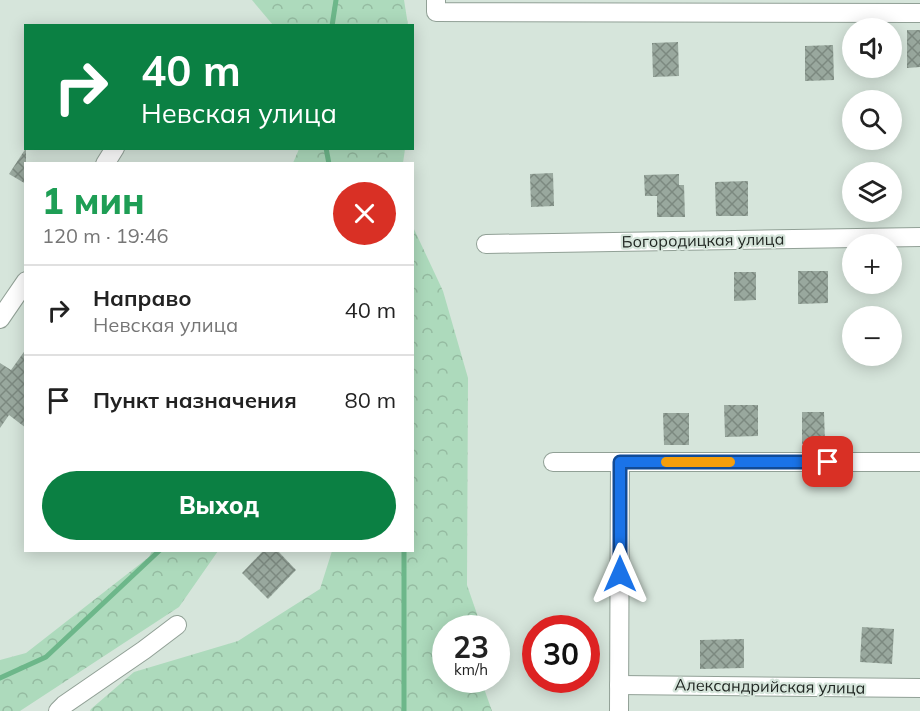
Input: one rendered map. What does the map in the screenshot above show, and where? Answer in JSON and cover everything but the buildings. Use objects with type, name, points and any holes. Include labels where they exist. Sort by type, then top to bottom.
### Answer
[{"type":"street","points":[[436,6],[920,13]]},
{"type":"street","name":"Богородицкая улица","points":[[486,244],[920,237]]},
{"type":"street","points":[[0,319],[24,284]]},
{"type":"street","points":[[553,462],[920,462]]},
{"type":"street","points":[[619,711],[620,462]]},
{"type":"street","points":[[58,711],[177,625]]},
{"type":"street","name":"Александрийская улица","points":[[619,685],[920,688]]},
{"type":"green space","points":[[252,0],[404,0],[408,24],[272,24]]},
{"type":"green space","points":[[298,150],[405,150],[403,162],[293,162]]},
{"type":"green space","points":[[414,229],[443,291],[468,378],[467,585],[477,615],[432,615],[432,693],[486,693],[492,711],[90,711],[134,672],[238,641],[320,589],[332,552],[414,552]]},
{"type":"green space","points":[[152,552],[217,552],[179,607],[20,711],[0,711],[0,660],[26,653],[149,557]]},
{"type":"waterway","points":[[332,24],[336,0]]},
{"type":"waterway","points":[[326,150],[329,162]]},
{"type":"waterway","points":[[0,678],[46,657],[158,552]]},
{"type":"waterway","points":[[404,552],[404,711]]},
{"type":"slow traffic","points":[[666,462],[730,462]]},
{"type":"route","points":[[620,574],[620,462],[828,462]]}]
